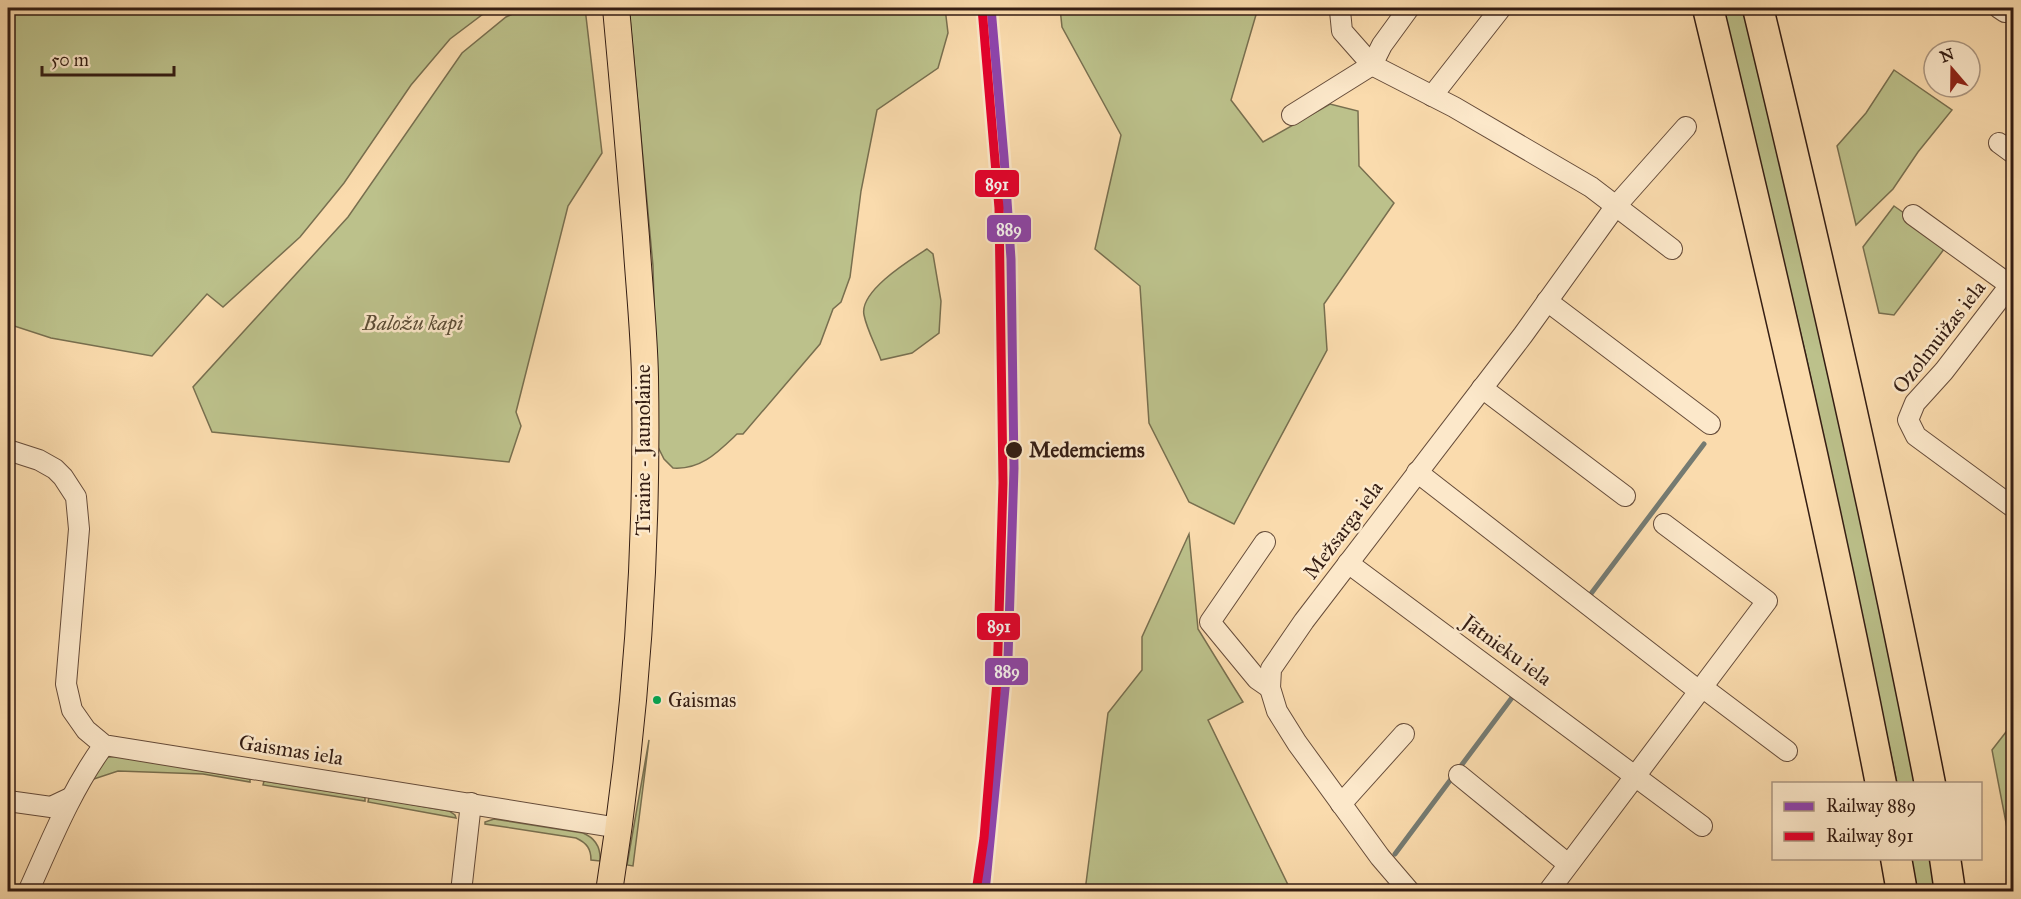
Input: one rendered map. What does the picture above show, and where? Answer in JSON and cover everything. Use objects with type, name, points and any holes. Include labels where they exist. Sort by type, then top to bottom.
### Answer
[{"type":"highway","points":[[1708,8],[1759,217],[1822,498],[1881,782]]},
{"type":"highway","points":[[1758,8],[1821,270],[1906,660],[1930,782]]},
{"type":"highway","points":[[1896,860],[1902,891]]},
{"type":"highway","points":[[1945,860],[1950,891]]},
{"type":"main road","name":"Tīraine - Jaunolaine","points":[[609,891],[619,828],[640,627],[645,486],[645,376],[616,8]]},
{"type":"street","points":[[1342,8],[1340,11],[1342,31],[1372,65],[1432,96],[1591,187],[1672,249]]},
{"type":"street","points":[[1292,115],[1372,65],[1382,45],[1409,8]]},
{"type":"street","points":[[1432,96],[1501,8]]},
{"type":"street","name":"Mežsarga iela","points":[[1270,688],[1271,669],[1348,563],[1547,302],[1615,207],[1686,127]]},
{"type":"street","name":"Ozolmuižas iela","points":[[1913,215],[2012,284],[1944,371],[1915,403],[1908,420],[1916,436],[2013,508]]},
{"type":"street","points":[[1547,302],[1710,424]]},
{"type":"street","points":[[1482,388],[1625,496]]},
{"type":"street","points":[[8,450],[39,460],[55,469],[76,497],[79,529],[66,684],[72,710],[86,730],[104,745],[70,798],[27,891]]},
{"type":"street","points":[[1417,472],[1701,689],[1787,751]]},
{"type":"street","points":[[1548,891],[1767,601],[1665,524]]},
{"type":"street","points":[[1264,542],[1210,622],[1257,679],[1270,688],[1277,711],[1297,744],[1380,857],[1410,891]]},
{"type":"street","name":"Jātnieku iela","points":[[1348,563],[1702,825]]},
{"type":"street","points":[[1341,804],[1404,734]]},
{"type":"street","name":"Gaismas iela","points":[[104,745],[619,828]]},
{"type":"street","points":[[1460,775],[1568,864]]},
{"type":"street","points":[[8,801],[51,807],[70,798]]},
{"type":"street","points":[[461,891],[471,803]]},
{"type":"green space","points":[[8,8],[491,8],[450,39],[411,85],[344,183],[300,237],[223,307],[207,294],[152,356],[51,338],[8,324]]},
{"type":"green space","name":"Baložu kapi","points":[[525,8],[585,8],[602,153],[568,206],[516,412],[521,426],[509,462],[212,432],[193,387],[348,217],[462,53],[506,17]]},
{"type":"green space","points":[[629,8],[945,8],[948,33],[938,68],[877,110],[861,191],[850,277],[841,302],[833,309],[820,344],[743,434],[737,434],[701,463],[683,468],[673,468],[664,459],[658,447],[653,266]]},
{"type":"green space","points":[[1060,8],[1258,8],[1231,100],[1263,142],[1330,104],[1358,111],[1359,166],[1394,203],[1324,304],[1327,350],[1234,524],[1189,502],[1149,423],[1140,286],[1095,249],[1121,135],[1062,27]]},
{"type":"green space","points":[[1723,8],[1744,8],[1855,487],[1915,782],[1897,782],[1806,356]]},
{"type":"green space","points":[[1894,70],[1922,89],[1922,99],[1936,99],[1952,110],[1918,152],[1893,189],[1856,225],[1837,146],[1866,113]]},
{"type":"green space","points":[[1894,206],[1948,244],[1894,315],[1879,313],[1863,247]]},
{"type":"green space","points":[[927,249],[933,254],[941,301],[939,333],[912,353],[881,360],[865,321],[865,306],[869,296],[887,277]]},
{"type":"green space","points":[[1189,534],[1198,629],[1243,702],[1208,720],[1291,891],[1085,891],[1108,713],[1142,670],[1142,637]]},
{"type":"green space","points":[[2013,723],[2013,859],[1992,750]]},
{"type":"green space","points":[[649,740],[633,866],[627,865]]},
{"type":"green space","points":[[119,756],[198,768],[203,771],[250,779],[250,782],[203,774],[118,771],[88,781],[100,758]]},
{"type":"green space","points":[[264,781],[365,797],[365,801],[263,785]]},
{"type":"green space","points":[[369,797],[449,811],[456,818],[368,802]]},
{"type":"green space","points":[[494,819],[583,833],[596,844],[600,861],[591,860],[588,847],[576,838],[485,824]]},
{"type":"green space","points":[[1911,860],[1930,860],[1937,891],[1917,891]]},
{"type":"waterway","points":[[1590,595],[1704,444]]},
{"type":"waterway","points":[[1395,854],[1514,695]]},
{"type":"rail line","name":"891","points":[[976,892],[984,838],[997,681],[1003,483],[999,208],[982,8]]},
{"type":"rail line","name":"889","points":[[985,892],[1008,658],[1014,468],[1011,259],[991,8]]},
{"type":"place","name":"Medemciems","points":[[1014,450]]},
{"type":"place","name":"Gaismas","points":[[657,700]]}]
